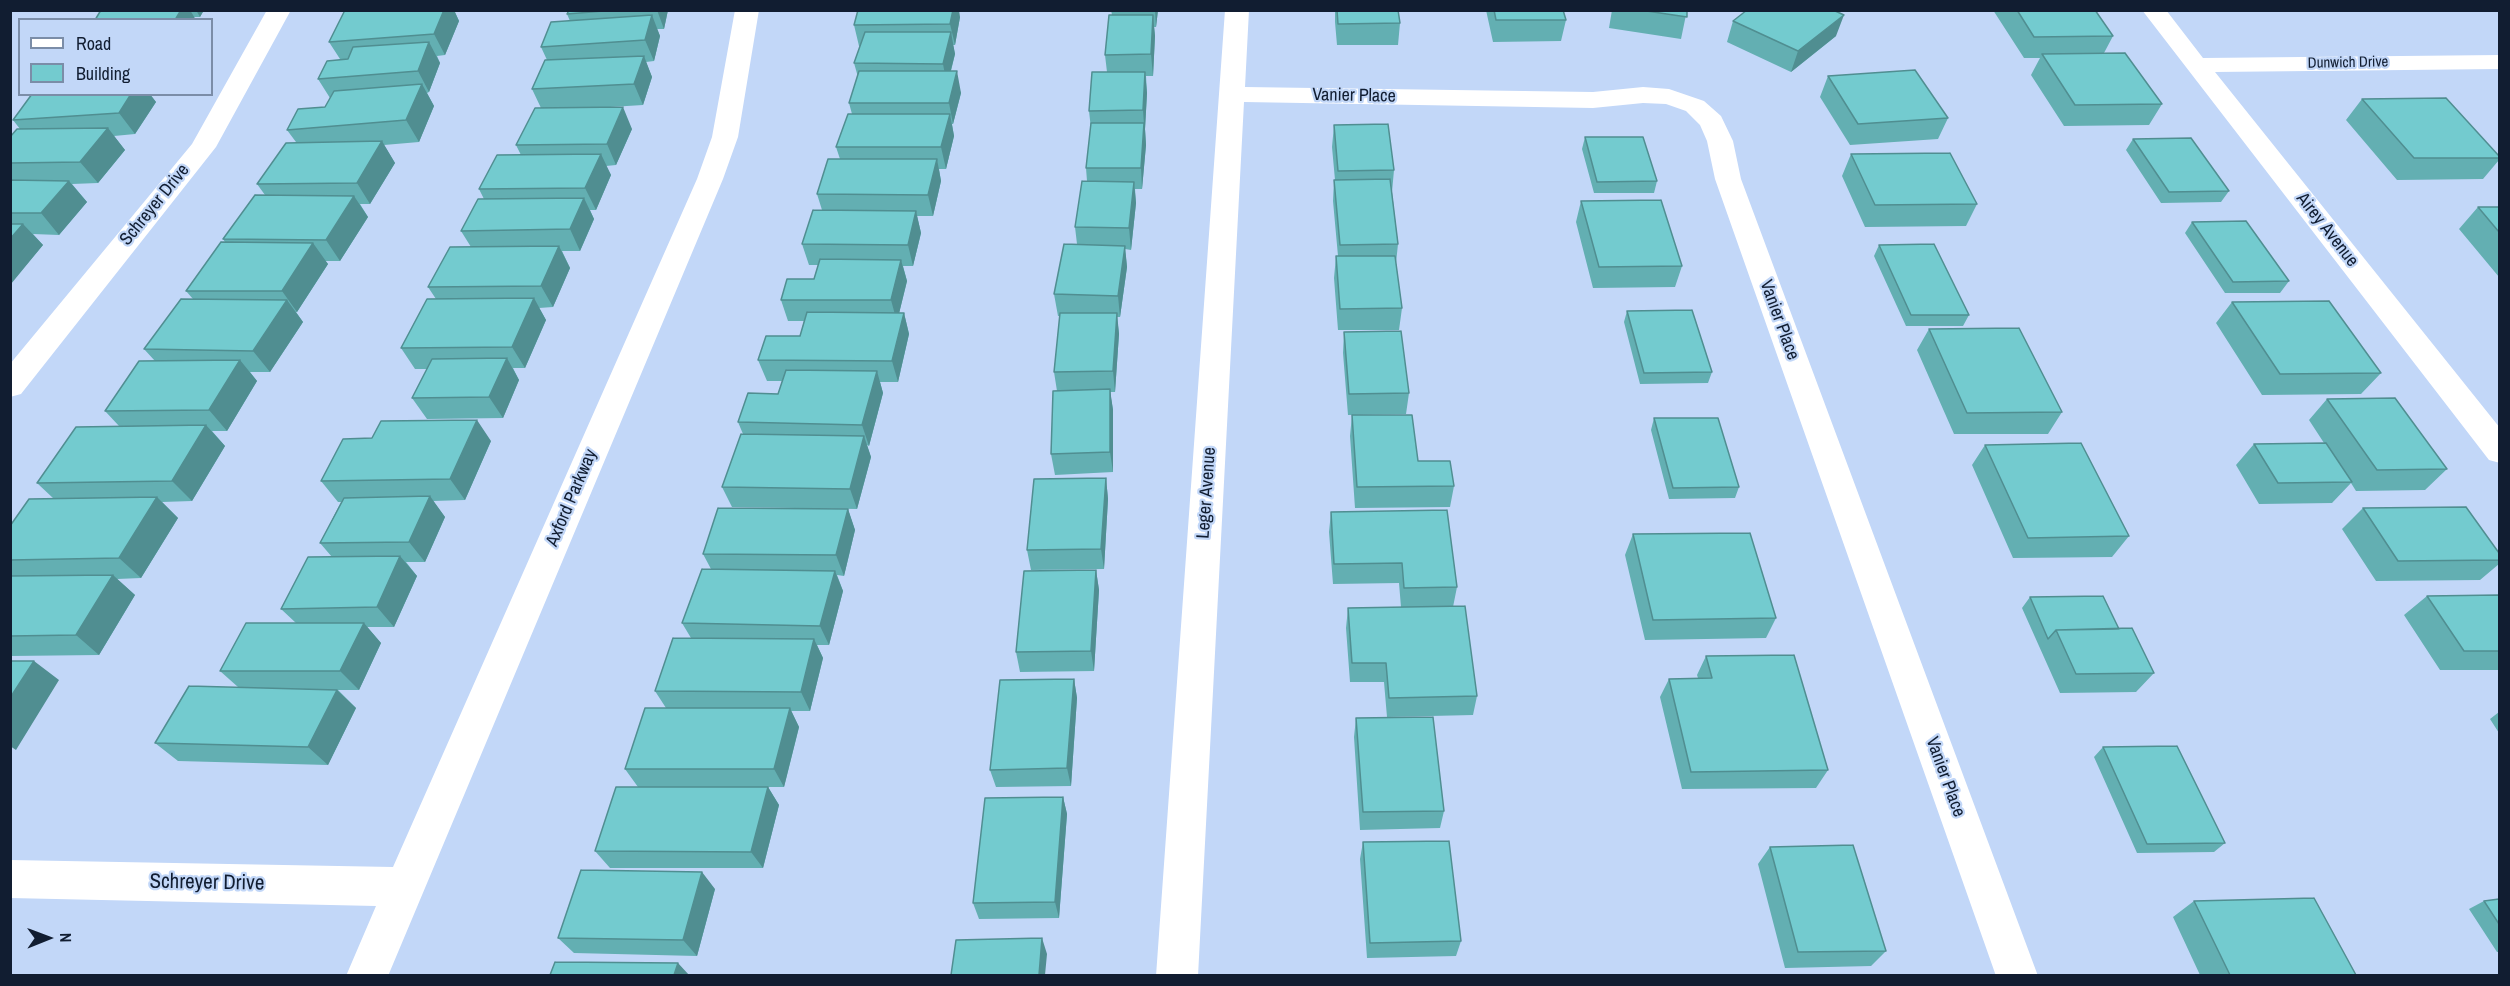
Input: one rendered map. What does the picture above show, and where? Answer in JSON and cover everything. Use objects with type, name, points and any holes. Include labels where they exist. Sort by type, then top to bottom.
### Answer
[{"type":"street","name":"Schreyer Drive","points":[[10,386],[203,147],[279,10]]},
{"type":"street","name":"Axford Parkway","points":[[367,975],[710,179],[725,137],[747,10]]},
{"type":"street","name":"Leger Avenue","points":[[1177,975],[1237,10]]},
{"type":"street","name":"Airey Avenue","points":[[2153,10],[2499,451]]},
{"type":"street","name":"Dunwich Drive","points":[[2197,65],[2499,62]]},
{"type":"street","name":"Vanier Place","points":[[1233,94],[1593,100],[1643,95],[1669,97],[1695,106],[1712,122],[1720,141],[1728,179],[2017,975]]},
{"type":"street","name":"Schreyer Drive","points":[[10,879],[404,887]]},
{"type":"building","points":[[101,10],[181,10],[176,18],[96,18]]},
{"type":"building","points":[[345,10],[444,10],[434,34],[329,42]]},
{"type":"building","points":[[569,10],[616,10],[567,14]]},
{"type":"building","points":[[858,10],[953,10],[950,24],[854,25]]},
{"type":"building","points":[[1337,10],[1398,10],[1400,23],[1338,24]]},
{"type":"building","points":[[1494,10],[1563,10],[1566,20],[1496,20]]},
{"type":"building","points":[[1640,10],[1687,10],[1687,17]]},
{"type":"building","points":[[1747,10],[1833,10],[1844,15],[1798,51],[1733,21]]},
{"type":"building","points":[[2017,10],[2095,10],[2113,36],[2034,37]]},
{"type":"building","points":[[652,15],[645,40],[541,47],[551,22]]},
{"type":"building","points":[[1109,15],[1153,15],[1151,54],[1105,55]]},
{"type":"building","points":[[865,32],[951,32],[943,64],[854,63]]},
{"type":"building","points":[[429,42],[418,71],[318,79],[327,61],[348,59],[353,47]]},
{"type":"building","points":[[2125,53],[2162,104],[2075,105],[2042,54]]},
{"type":"building","points":[[644,56],[634,84],[532,89],[545,60]]},
{"type":"building","points":[[1915,70],[1948,118],[1858,124],[1828,76]]},
{"type":"building","points":[[859,71],[957,71],[949,103],[849,103]]},
{"type":"building","points":[[1092,72],[1145,72],[1143,110],[1089,111]]},
{"type":"building","points":[[422,84],[406,120],[287,130],[298,109],[325,107],[334,91]]},
{"type":"building","points":[[31,96],[130,96],[119,113],[13,120]]},
{"type":"building","points":[[2446,98],[2499,158],[2414,158],[2362,99]]},
{"type":"building","points":[[623,107],[607,144],[516,145],[535,108]]},
{"type":"building","points":[[848,114],[950,114],[941,147],[836,147]]},
{"type":"building","points":[[1091,123],[1144,123],[1141,168],[1086,168]]},
{"type":"building","points":[[1388,124],[1394,170],[1338,171],[1334,125]]},
{"type":"building","points":[[108,128],[80,162],[10,163],[10,137],[17,129]]},
{"type":"building","points":[[1585,137],[1643,137],[1657,181],[1597,182]]},
{"type":"building","points":[[2191,138],[2229,191],[2169,192],[2133,139]]},
{"type":"building","points":[[382,141],[357,183],[257,184],[286,143]]},
{"type":"building","points":[[1950,153],[1977,204],[1875,205],[1851,154]]},
{"type":"building","points":[[601,154],[585,188],[479,189],[497,155]]},
{"type":"building","points":[[828,159],[937,159],[928,195],[817,194]]},
{"type":"building","points":[[1390,179],[1398,244],[1340,245],[1334,180]]},
{"type":"building","points":[[10,180],[69,181],[41,213],[10,213]]},
{"type":"building","points":[[1082,181],[1134,182],[1129,228],[1075,227]]},
{"type":"building","points":[[255,195],[354,196],[326,240],[223,239]]},
{"type":"building","points":[[584,198],[570,229],[461,231],[478,199]]},
{"type":"building","points":[[1661,200],[1682,266],[1599,267],[1581,201]]},
{"type":"building","points":[[2478,207],[2499,207],[2499,232]]},
{"type":"building","points":[[813,210],[916,211],[908,245],[802,244]]},
{"type":"building","points":[[2246,221],[2289,281],[2233,282],[2192,222]]},
{"type":"building","points":[[10,224],[23,224],[10,239]]},
{"type":"building","points":[[221,242],[313,243],[282,291],[186,291]]},
{"type":"building","points":[[1064,244],[1125,246],[1118,296],[1054,294]]},
{"type":"building","points":[[1934,244],[1969,315],[1911,315],[1879,245]]},
{"type":"building","points":[[559,246],[541,286],[428,287],[450,247]]},
{"type":"building","points":[[1336,256],[1395,256],[1402,308],[1340,309]]},
{"type":"building","points":[[820,259],[901,260],[891,300],[781,300],[787,279],[814,279]]},
{"type":"building","points":[[534,298],[512,347],[401,348],[427,299]]},
{"type":"building","points":[[181,299],[287,300],[253,351],[144,349]]},
{"type":"building","points":[[2329,301],[2381,373],[2280,374],[2232,302]]},
{"type":"building","points":[[1692,310],[1712,372],[1644,373],[1627,311]]},
{"type":"building","points":[[807,312],[904,313],[892,361],[758,360],[766,336],[800,336]]},
{"type":"building","points":[[1060,313],[1117,313],[1113,371],[1054,372]]},
{"type":"building","points":[[2019,328],[2062,412],[1967,413],[1929,329]]},
{"type":"building","points":[[1401,331],[1409,393],[1349,394],[1344,332]]},
{"type":"building","points":[[507,358],[489,397],[412,398],[432,359]]},
{"type":"building","points":[[240,360],[209,410],[105,411],[139,361]]},
{"type":"building","points":[[786,370],[877,371],[862,425],[738,422],[748,393],[778,394]]},
{"type":"building","points":[[1110,389],[1110,452],[1051,454],[1053,391]]},
{"type":"building","points":[[2395,398],[2447,469],[2377,470],[2327,399]]},
{"type":"building","points":[[1352,415],[1412,415],[1418,461],[1450,461],[1454,486],[1357,487]]},
{"type":"building","points":[[1654,418],[1718,418],[1739,487],[1673,488]]},
{"type":"building","points":[[477,420],[450,479],[321,481],[343,439],[372,438],[381,421]]},
{"type":"building","points":[[206,425],[172,481],[37,483],[76,427]]},
{"type":"building","points":[[741,434],[864,436],[850,489],[722,487]]},
{"type":"building","points":[[2081,443],[2129,536],[2028,538],[1985,445]]},
{"type":"building","points":[[2326,443],[2352,482],[2278,483],[2254,444]]},
{"type":"building","points":[[1106,478],[1101,549],[1027,550],[1034,479]]},
{"type":"building","points":[[430,496],[409,542],[320,543],[344,498]]},
{"type":"building","points":[[157,497],[119,558],[10,560],[10,526],[29,499]]},
{"type":"building","points":[[2466,507],[2499,553],[2499,560],[2398,561],[2363,508]]},
{"type":"building","points":[[718,508],[848,509],[836,555],[703,554]]},
{"type":"building","points":[[1447,510],[1457,587],[1404,588],[1402,563],[1334,564],[1331,512]]},
{"type":"building","points":[[1750,533],[1776,618],[1653,620],[1633,534]]},
{"type":"building","points":[[400,556],[377,607],[281,609],[308,557]]},
{"type":"building","points":[[702,569],[835,571],[820,626],[682,623]]},
{"type":"building","points":[[1096,570],[1091,651],[1016,652],[1024,571]]},
{"type":"building","points":[[113,575],[76,635],[10,636],[10,576]]},
{"type":"building","points":[[2499,595],[2499,651],[2464,651],[2427,596]]},
{"type":"building","points":[[2103,596],[2119,629],[2056,630],[2048,639],[2030,597]]},
{"type":"building","points":[[1465,606],[1477,696],[1389,698],[1386,663],[1352,663],[1348,608]]},
{"type":"building","points":[[246,623],[364,623],[340,671],[220,671]]},
{"type":"building","points":[[2132,628],[2154,673],[2076,674],[2056,630]]},
{"type":"building","points":[[673,638],[814,639],[801,692],[655,691]]},
{"type":"building","points":[[1794,655],[1828,770],[1691,772],[1669,679],[1712,678],[1706,656]]},
{"type":"building","points":[[10,661],[34,661],[10,698]]},
{"type":"building","points":[[1074,679],[1067,768],[990,770],[1000,680]]},
{"type":"building","points":[[189,686],[337,690],[308,747],[155,743]]},
{"type":"building","points":[[645,708],[790,708],[774,769],[625,769]]},
{"type":"building","points":[[1433,717],[1444,811],[1363,812],[1356,718]]},
{"type":"building","points":[[2177,746],[2225,843],[2147,844],[2103,747]]},
{"type":"building","points":[[616,787],[768,787],[751,852],[595,851]]},
{"type":"building","points":[[1063,797],[1055,902],[973,903],[985,798]]},
{"type":"building","points":[[1449,841],[1461,941],[1370,943],[1363,842]]},
{"type":"building","points":[[1853,845],[1886,951],[1798,952],[1770,847]]},
{"type":"building","points":[[581,870],[702,872],[683,940],[558,938]]},
{"type":"building","points":[[2314,898],[2356,975],[2230,975],[2194,901]]},
{"type":"building","points":[[2499,899],[2499,924],[2484,901]]},
{"type":"building","points":[[1042,938],[1039,975],[951,975],[956,940]]},
{"type":"building","points":[[555,962],[678,963],[674,975],[550,975]]}]
